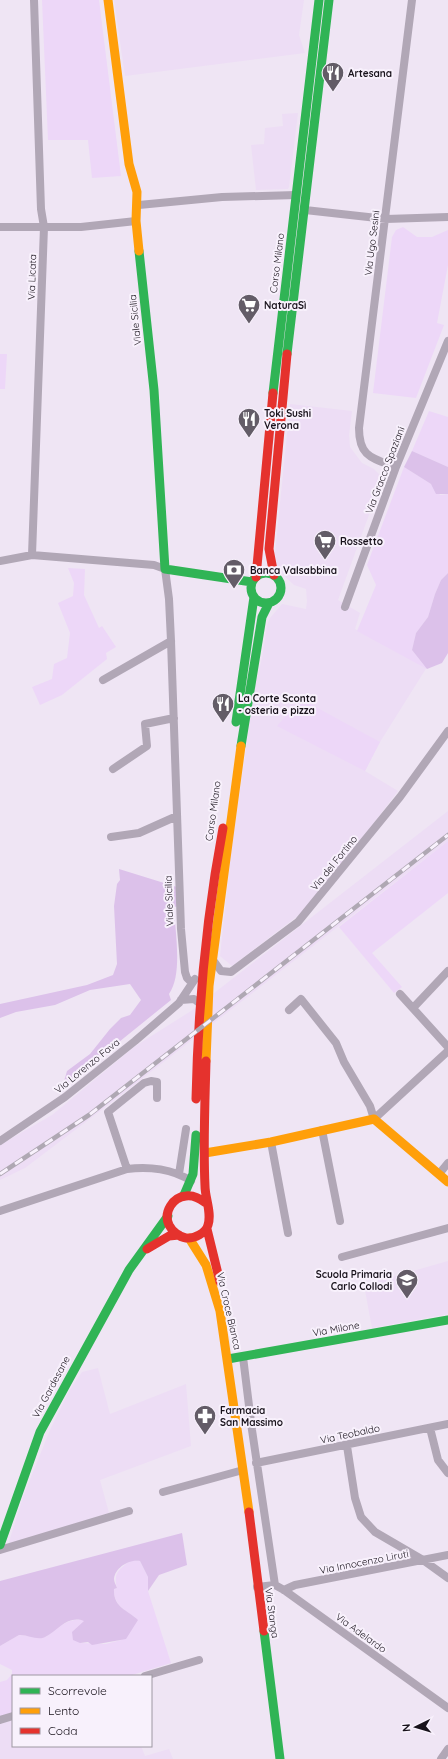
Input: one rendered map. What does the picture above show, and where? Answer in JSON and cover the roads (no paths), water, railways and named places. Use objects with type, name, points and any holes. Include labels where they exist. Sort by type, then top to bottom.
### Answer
[{"type":"main road","name":"Viale Sicilia","points":[[108,0],[129,164],[134,178],[139,205],[136,221],[154,390],[165,569]]},
{"type":"main road","name":"Corso Milano","points":[[254,579],[271,408],[319,0]]},
{"type":"main road","points":[[254,579],[251,589],[254,597],[260,602],[269,603],[276,599],[280,592],[280,584],[274,575],[268,549],[288,349],[329,0]]},
{"type":"main road","points":[[165,569],[254,579],[266,573],[274,575]]},
{"type":"main road","name":"Corso Milano","points":[[191,1182],[196,1150],[197,1028],[202,972],[254,597]]},
{"type":"main road","name":"Corso Milano","points":[[207,1020],[213,960],[244,724],[262,617],[269,603]]},
{"type":"main road","name":"Via Croce Bianca","points":[[207,1020],[204,1181],[206,1203],[211,1216],[206,1229],[226,1308],[228,1359]]},
{"type":"main road","points":[[205,1152],[271,1142],[374,1119],[448,1182]]},
{"type":"main road","points":[[184,1196],[191,1182]]},
{"type":"main road","points":[[206,1203],[200,1198],[192,1195],[184,1196],[174,1201],[169,1210],[168,1216],[171,1227],[179,1235],[189,1238],[199,1236],[206,1229]]},
{"type":"main road","name":"Via Gardesane","points":[[0,1545],[40,1432],[132,1265],[168,1216]]},
{"type":"main road","name":"Via Gardesane","points":[[143,1251],[169,1236],[179,1235]]},
{"type":"main road","name":"Via Croce Bianca","points":[[189,1238],[198,1248],[210,1276],[219,1309],[228,1359]]},
{"type":"main road","name":"Via Milone","points":[[228,1359],[448,1320]]},
{"type":"main road","name":"Via Stanga","points":[[228,1359],[257,1587],[276,1717],[280,1759]]},
{"type":"street","name":"Via Licata","points":[[32,555],[44,227],[41,209],[34,0]]},
{"type":"street","name":"Via Ugo Sesini","points":[[396,467],[370,457],[363,451],[359,441],[358,428],[386,219],[400,89],[412,0]]},
{"type":"street","points":[[139,205],[222,197],[296,195]]},
{"type":"street","points":[[305,210],[386,219],[448,217]]},
{"type":"street","points":[[0,227],[81,227],[136,221]]},
{"type":"street","name":"Via Gracco Spaziani","points":[[345,607],[396,467],[448,341]]},
{"type":"street","points":[[0,560],[32,555],[154,565],[165,569]]},
{"type":"street","name":"Viale Sicilia","points":[[165,569],[169,598],[184,965],[187,978],[192,982]]},
{"type":"street","points":[[103,680],[171,641]]},
{"type":"street","points":[[113,769],[147,746],[145,724],[174,718]]},
{"type":"street","name":"Via del Fortino","points":[[213,960],[221,971],[231,972],[298,922],[400,797],[448,730]]},
{"type":"street","points":[[111,837],[139,833],[177,816]]},
{"type":"street","points":[[413,1008],[448,971]]},
{"type":"street","name":"Via Lorenzo Fava","points":[[0,1141],[65,1098],[135,1041],[181,1000],[192,982],[202,972]]},
{"type":"street","points":[[400,994],[448,1047]]},
{"type":"street","points":[[181,1000],[194,999],[199,1002]]},
{"type":"street","points":[[289,1010],[301,999],[336,1043],[344,1062],[370,1106],[374,1119],[448,1051]]},
{"type":"street","points":[[127,1169],[108,1112],[144,1083],[151,1081],[157,1082],[157,1098]]},
{"type":"street","points":[[179,1174],[186,1129]]},
{"type":"street","points":[[322,1130],[340,1221]]},
{"type":"street","points":[[271,1142],[288,1233]]},
{"type":"street","points":[[439,1174],[448,1163]]},
{"type":"street","points":[[0,1211],[127,1169],[138,1167],[179,1174],[191,1182]]},
{"type":"street","points":[[342,1258],[448,1228]]},
{"type":"street","name":"Via Stanga","points":[[243,1357],[256,1463],[275,1585]]},
{"type":"street","name":"Via Teobaldo","points":[[256,1463],[347,1446],[448,1424]]},
{"type":"street","points":[[430,1428],[438,1460],[448,1473]]},
{"type":"street","points":[[347,1446],[355,1498],[361,1517],[375,1532],[423,1560],[448,1578]]},
{"type":"street","points":[[163,1492],[243,1470]]},
{"type":"street","points":[[0,1550],[129,1511]]},
{"type":"street","name":"Via Innocenzo Liruti","points":[[284,1590],[295,1585],[448,1555]]},
{"type":"street","points":[[257,1587],[275,1585]]},
{"type":"street","name":"Via Adelardo","points":[[275,1585],[448,1708]]},
{"type":"street","points":[[148,1675],[199,1660]]},
{"type":"street","points":[[0,1720],[12,1716]]},
{"type":"street","points":[[440,1759],[448,1749]]},
{"type":"railway","points":[[0,1174],[89,1115],[448,835]]},
{"type":"place","name":"Artesana","points":[[333,92]]},
{"type":"place","name":"NaturaSì","points":[[249,324]]},
{"type":"place","name":"Toki Sushi Verona","points":[[249,438]]},
{"type":"place","name":"Rossetto","points":[[325,560]]},
{"type":"place","name":"Banca Valsabbina","points":[[234,590]]},
{"type":"place","name":"La Corte Sconta - osteria e pizza","points":[[223,724]]},
{"type":"place","name":"Scuola Primaria Carlo Collodi","points":[[407,1300]]},
{"type":"place","name":"Farmacia San Massimo","points":[[205,1436]]}]
